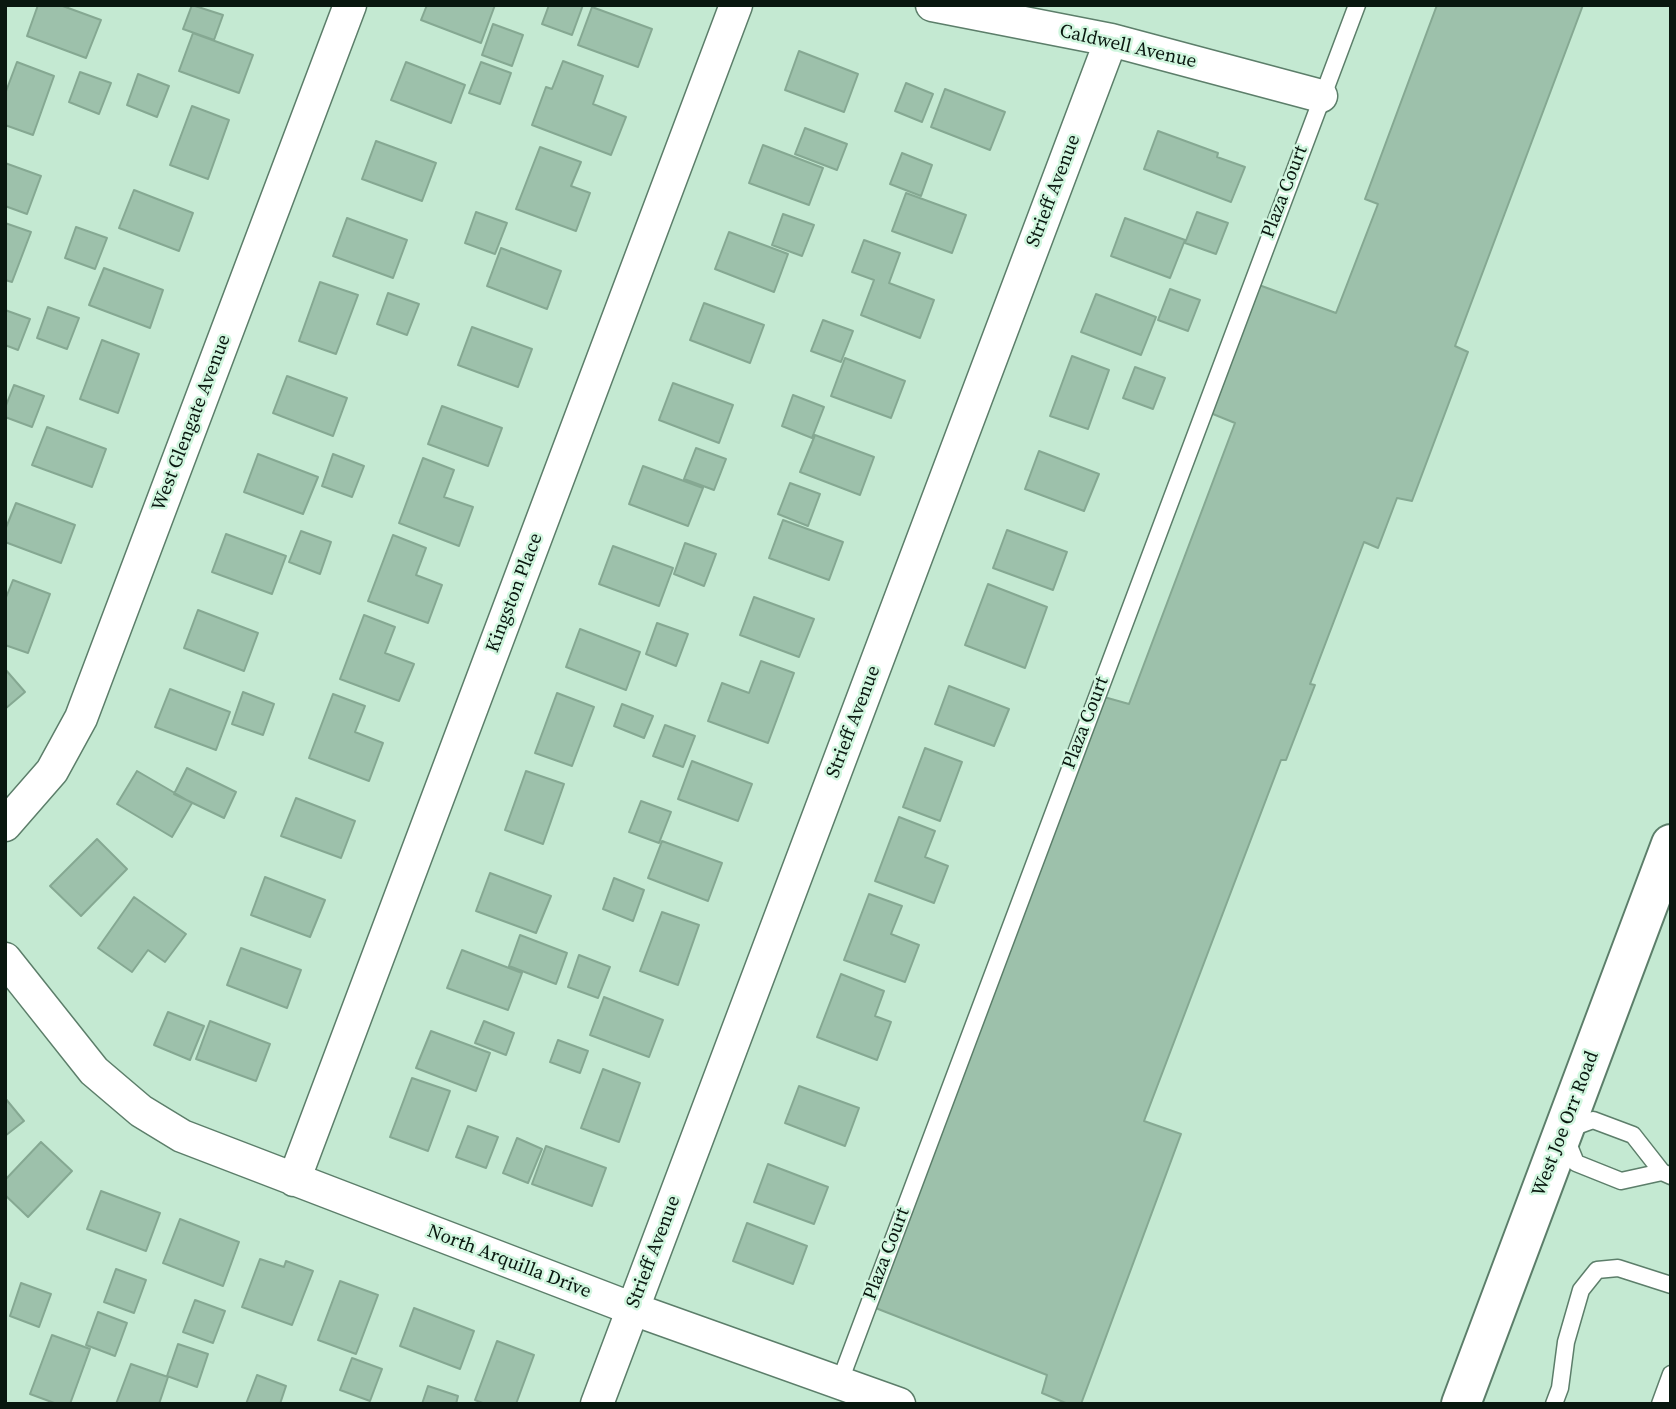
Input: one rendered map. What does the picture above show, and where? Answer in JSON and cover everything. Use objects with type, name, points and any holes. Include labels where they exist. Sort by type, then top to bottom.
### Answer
[{"type":"street","name":"West Glengate Avenue","points":[[5,825],[52,771],[81,718],[350,5]]},
{"type":"street","name":"Kingston Place","points":[[294,1180],[736,5]]},
{"type":"street","name":"Caldwell Avenue","points":[[932,5],[1111,40],[1321,96]]},
{"type":"street","name":"Strieff Avenue","points":[[597,1404],[1111,40]]},
{"type":"street","name":"West Joe Orr Road","points":[[1461,1404],[1671,844]]},
{"type":"street","name":"North Arquilla Drive","points":[[5,959],[94,1071],[141,1111],[182,1136],[633,1309],[839,1381]]},
{"type":"street","points":[[839,1381],[880,1400]]},
{"type":"lane","name":"Plaza Court","points":[[839,1381],[1357,5]]},
{"type":"lane","points":[[1593,1120],[1633,1135],[1666,1174],[1621,1181],[1576,1163],[1563,1131],[1593,1120]]},
{"type":"lane","points":[[1554,1404],[1560,1388],[1566,1342],[1581,1290],[1597,1270],[1618,1268],[1671,1285]]},
{"type":"lane","points":[[1660,1404],[1671,1374]]},
{"type":"building","points":[[38,5],[60,5],[101,20],[86,58],[27,36]]},
{"type":"building","points":[[192,5],[223,15],[214,40],[183,29]]},
{"type":"building","points":[[427,5],[495,5],[481,43],[421,20]]},
{"type":"building","points":[[549,5],[583,5],[572,35],[542,24]]},
{"type":"building","points":[[1437,5],[1583,5],[1455,346],[1468,352],[1412,501],[1397,498],[1378,548],[1364,542],[1310,684],[1315,685],[1286,760],[1281,760],[1144,1121],[1181,1134],[1081,1404],[1068,1404],[1042,1393],[1047,1375],[873,1307],[1104,697],[1129,704],[1235,423],[1208,412],[1259,285],[1336,313],[1378,204],[1365,199]]},
{"type":"building","points":[[592,7],[652,29],[638,67],[578,45]]},
{"type":"building","points":[[493,24],[523,35],[512,66],[482,55]]},
{"type":"building","points":[[193,33],[253,55],[239,93],[179,71]]},
{"type":"building","points":[[799,51],[858,74],[844,112],[785,90]]},
{"type":"building","points":[[563,61],[603,76],[593,104],[626,117],[611,155],[532,125],[546,87],[552,89]]},
{"type":"building","points":[[17,62],[54,76],[33,135],[5,125],[5,94]]},
{"type":"building","points":[[406,62],[465,85],[451,123],[391,100]]},
{"type":"building","points":[[481,62],[511,73],[500,104],[469,93]]},
{"type":"building","points":[[80,72],[111,83],[99,114],[69,102]]},
{"type":"building","points":[[138,74],[169,86],[157,117],[127,105]]},
{"type":"building","points":[[906,83],[933,94],[922,122],[895,111]]},
{"type":"building","points":[[945,89],[1005,112],[990,150],[931,127]]},
{"type":"building","points":[[192,106],[229,120],[208,179],[170,165]]},
{"type":"building","points":[[805,128],[847,144],[837,170],[795,154]]},
{"type":"building","points":[[1158,131],[1218,153],[1217,157],[1245,167],[1231,202],[1144,169]]},
{"type":"building","points":[[376,141],[436,163],[422,201],[362,179]]},
{"type":"building","points":[[763,145],[823,168],[809,205],[749,183]]},
{"type":"building","points":[[540,147],[581,162],[571,186],[590,193],[576,231],[516,209]]},
{"type":"building","points":[[902,153],[932,165],[921,196],[890,184]]},
{"type":"building","points":[[5,163],[41,176],[27,214],[5,206]]},
{"type":"building","points":[[134,190],[193,213],[179,251],[119,228]]},
{"type":"building","points":[[906,193],[966,215],[952,253],[892,231]]},
{"type":"building","points":[[476,212],[507,223],[495,254],[465,243]]},
{"type":"building","points":[[1197,212],[1228,223],[1216,254],[1185,243]]},
{"type":"building","points":[[783,214],[814,225],[802,256],[772,245]]},
{"type":"building","points":[[347,218],[407,240],[393,278],[333,256]]},
{"type":"building","points":[[1125,218],[1185,240],[1170,278],[1111,256]]},
{"type":"building","points":[[5,223],[31,232],[12,282],[5,280]]},
{"type":"building","points":[[76,227],[107,238],[95,269],[65,258]]},
{"type":"building","points":[[729,232],[788,254],[774,292],[715,269]]},
{"type":"building","points":[[864,240],[900,253],[889,283],[934,300],[920,338],[861,315],[874,280],[852,272]]},
{"type":"building","points":[[501,248],[561,271],[547,309],[487,286]]},
{"type":"building","points":[[104,268],[163,290],[150,328],[89,305]]},
{"type":"building","points":[[320,282],[358,295],[336,354],[299,341]]},
{"type":"building","points":[[1170,289],[1200,300],[1188,331],[1158,320]]},
{"type":"building","points":[[388,293],[419,304],[407,335],[377,324]]},
{"type":"building","points":[[1096,294],[1156,317],[1141,355],[1081,332]]},
{"type":"building","points":[[704,303],[764,325],[750,363],[690,340]]},
{"type":"building","points":[[48,307],[79,318],[67,349],[37,338]]},
{"type":"building","points":[[5,310],[30,319],[18,350],[5,345]]},
{"type":"building","points":[[823,320],[853,331],[841,362],[811,351]]},
{"type":"building","points":[[472,327],[532,349],[518,387],[458,365]]},
{"type":"building","points":[[102,340],[139,354],[118,413],[80,399]]},
{"type":"building","points":[[1072,356],[1109,370],[1088,429],[1050,416]]},
{"type":"building","points":[[845,358],[905,381],[891,418],[831,396]]},
{"type":"building","points":[[1135,367],[1165,378],[1153,409],[1123,398]]},
{"type":"building","points":[[287,376],[347,398],[333,436],[273,413]]},
{"type":"building","points":[[673,383],[733,405],[719,443],[659,420]]},
{"type":"building","points":[[14,385],[44,396],[32,427],[5,417],[5,408]]},
{"type":"building","points":[[793,395],[824,407],[812,438],[782,426]]},
{"type":"building","points":[[442,406],[502,428],[488,466],[428,444]]},
{"type":"building","points":[[47,427],[106,449],[92,487],[32,465]]},
{"type":"building","points":[[815,435],[874,457],[860,495],[800,472]]},
{"type":"building","points":[[696,448],[726,459],[714,490],[684,479]]},
{"type":"building","points":[[1039,451],[1099,474],[1084,511],[1025,489]]},
{"type":"building","points":[[258,454],[318,477],[303,514],[244,492]]},
{"type":"building","points":[[333,454],[364,466],[352,497],[322,486]]},
{"type":"building","points":[[423,458],[454,470],[444,497],[473,507],[459,546],[399,523]]},
{"type":"building","points":[[643,466],[703,488],[688,526],[629,504]]},
{"type":"building","points":[[790,483],[820,494],[808,526],[778,514]]},
{"type":"building","points":[[16,503],[75,525],[61,563],[5,542],[5,530]]},
{"type":"building","points":[[783,520],[843,542],[829,580],[769,558]]},
{"type":"building","points":[[1007,530],[1067,552],[1053,590],[993,568]]},
{"type":"building","points":[[301,531],[331,542],[320,574],[289,562]]},
{"type":"building","points":[[226,534],[286,556],[272,594],[212,572]]},
{"type":"building","points":[[393,535],[426,548],[416,575],[442,585],[428,623],[368,601]]},
{"type":"building","points":[[685,543],[716,554],[704,586],[674,574]]},
{"type":"building","points":[[613,546],[673,568],[659,606],[599,584]]},
{"type":"building","points":[[13,580],[50,594],[28,653],[5,645],[5,600]]},
{"type":"building","points":[[988,584],[1047,607],[1025,668],[965,645]]},
{"type":"building","points":[[754,597],[814,619],[799,657],[740,635]]},
{"type":"building","points":[[198,610],[258,633],[244,671],[184,648]]},
{"type":"building","points":[[364,615],[395,627],[385,653],[414,664],[399,701],[340,679]]},
{"type":"building","points":[[657,623],[688,634],[676,666],[646,654]]},
{"type":"building","points":[[580,629],[640,652],[626,690],[566,667]]},
{"type":"building","points":[[761,661],[794,673],[768,743],[708,721],[722,683],[749,693]]},
{"type":"building","points":[[5,669],[25,692],[5,709]]},
{"type":"building","points":[[949,686],[1009,709],[994,746],[935,724]]},
{"type":"building","points":[[170,689],[230,712],[216,750],[155,727]]},
{"type":"building","points":[[243,692],[274,704],[263,735],[232,724]]},
{"type":"building","points":[[557,693],[594,707],[572,766],[535,753]]},
{"type":"building","points":[[333,694],[365,706],[355,732],[383,743],[369,781],[309,758]]},
{"type":"building","points":[[622,704],[653,716],[644,738],[614,726]]},
{"type":"building","points":[[665,725],[695,736],[683,767],[653,756]]},
{"type":"building","points":[[925,748],[962,762],[940,821],[903,807]]},
{"type":"building","points":[[692,761],[752,784],[738,821],[678,799]]},
{"type":"building","points":[[187,768],[236,792],[224,818],[174,794]]},
{"type":"building","points":[[137,771],[192,803],[172,837],[117,804]]},
{"type":"building","points":[[526,771],[564,784],[543,844],[505,830]]},
{"type":"building","points":[[296,798],[355,821],[341,858],[281,836]]},
{"type":"building","points":[[641,801],[671,812],[659,843],[629,832]]},
{"type":"building","points":[[899,817],[935,831],[925,857],[948,866],[934,903],[875,881]]},
{"type":"building","points":[[97,839],[127,869],[81,916],[50,886]]},
{"type":"building","points":[[662,841],[722,863],[708,901],[648,878]]},
{"type":"building","points":[[490,873],[551,896],[536,933],[476,911]]},
{"type":"building","points":[[265,877],[325,900],[310,937],[251,915]]},
{"type":"building","points":[[614,878],[644,890],[633,921],[603,909]]},
{"type":"building","points":[[869,894],[902,906],[891,934],[919,945],[905,982],[844,960]]},
{"type":"building","points":[[134,897],[186,934],[165,962],[148,950],[132,972],[98,948]]},
{"type":"building","points":[[662,912],[699,925],[678,985],[640,971]]},
{"type":"building","points":[[520,935],[567,953],[556,984],[509,966]]},
{"type":"building","points":[[241,948],[301,970],[287,1008],[227,985]]},
{"type":"building","points":[[462,950],[522,973],[508,1010],[447,988]]},
{"type":"building","points":[[579,955],[610,967],[598,998],[568,987]]},
{"type":"building","points":[[841,974],[884,991],[875,1016],[891,1022],[877,1060],[817,1037]]},
{"type":"building","points":[[604,997],[663,1020],[649,1057],[590,1035]]},
{"type":"building","points":[[168,1012],[204,1026],[190,1060],[154,1045]]},
{"type":"building","points":[[210,1021],[270,1044],[256,1081],[196,1059]]},
{"type":"building","points":[[484,1021],[514,1033],[506,1055],[475,1043]]},
{"type":"building","points":[[431,1031],[490,1053],[476,1091],[416,1068]]},
{"type":"building","points":[[558,1040],[588,1051],[580,1073],[550,1062]]},
{"type":"building","points":[[603,1069],[640,1083],[619,1142],[581,1128]]},
{"type":"building","points":[[412,1078],[450,1091],[428,1151],[390,1137]]},
{"type":"building","points":[[799,1086],[859,1108],[845,1146],[785,1123]]},
{"type":"building","points":[[5,1098],[24,1121],[5,1136]]},
{"type":"building","points":[[468,1126],[498,1137],[486,1168],[456,1157]]},
{"type":"building","points":[[517,1138],[542,1149],[528,1183],[503,1173]]},
{"type":"building","points":[[41,1142],[72,1171],[28,1217],[5,1195],[5,1180]]},
{"type":"building","points":[[546,1146],[606,1168],[592,1206],[532,1184]]},
{"type":"building","points":[[768,1164],[828,1187],[814,1224],[754,1202]]},
{"type":"building","points":[[101,1191],[160,1213],[146,1251],[87,1229]]},
{"type":"building","points":[[180,1219],[239,1242],[223,1286],[163,1263]]},
{"type":"building","points":[[747,1223],[807,1246],[793,1284],[733,1261]]},
{"type":"building","points":[[260,1259],[284,1267],[286,1261],[313,1271],[292,1325],[242,1307]]},
{"type":"building","points":[[116,1269],[146,1280],[134,1313],[104,1302]]},
{"type":"building","points":[[340,1281],[378,1295],[356,1354],[318,1340]]},
{"type":"building","points":[[21,1283],[51,1294],[39,1327],[10,1316]]},
{"type":"building","points":[[195,1300],[225,1311],[213,1343],[183,1332]]},
{"type":"building","points":[[414,1308],[474,1331],[460,1369],[400,1346]]},
{"type":"building","points":[[98,1312],[127,1323],[115,1356],[86,1345]]},
{"type":"building","points":[[52,1335],[90,1349],[70,1404],[57,1404],[30,1394]]},
{"type":"building","points":[[497,1341],[534,1355],[516,1404],[485,1404],[475,1400]]},
{"type":"building","points":[[178,1344],[208,1354],[197,1387],[167,1376]]},
{"type":"building","points":[[352,1358],[382,1369],[370,1401],[340,1390]]},
{"type":"building","points":[[131,1364],[168,1377],[159,1404],[116,1404]]},
{"type":"building","points":[[257,1375],[286,1386],[280,1404],[246,1404]]},
{"type":"building","points":[[428,1386],[458,1396],[456,1404],[422,1404]]}]
